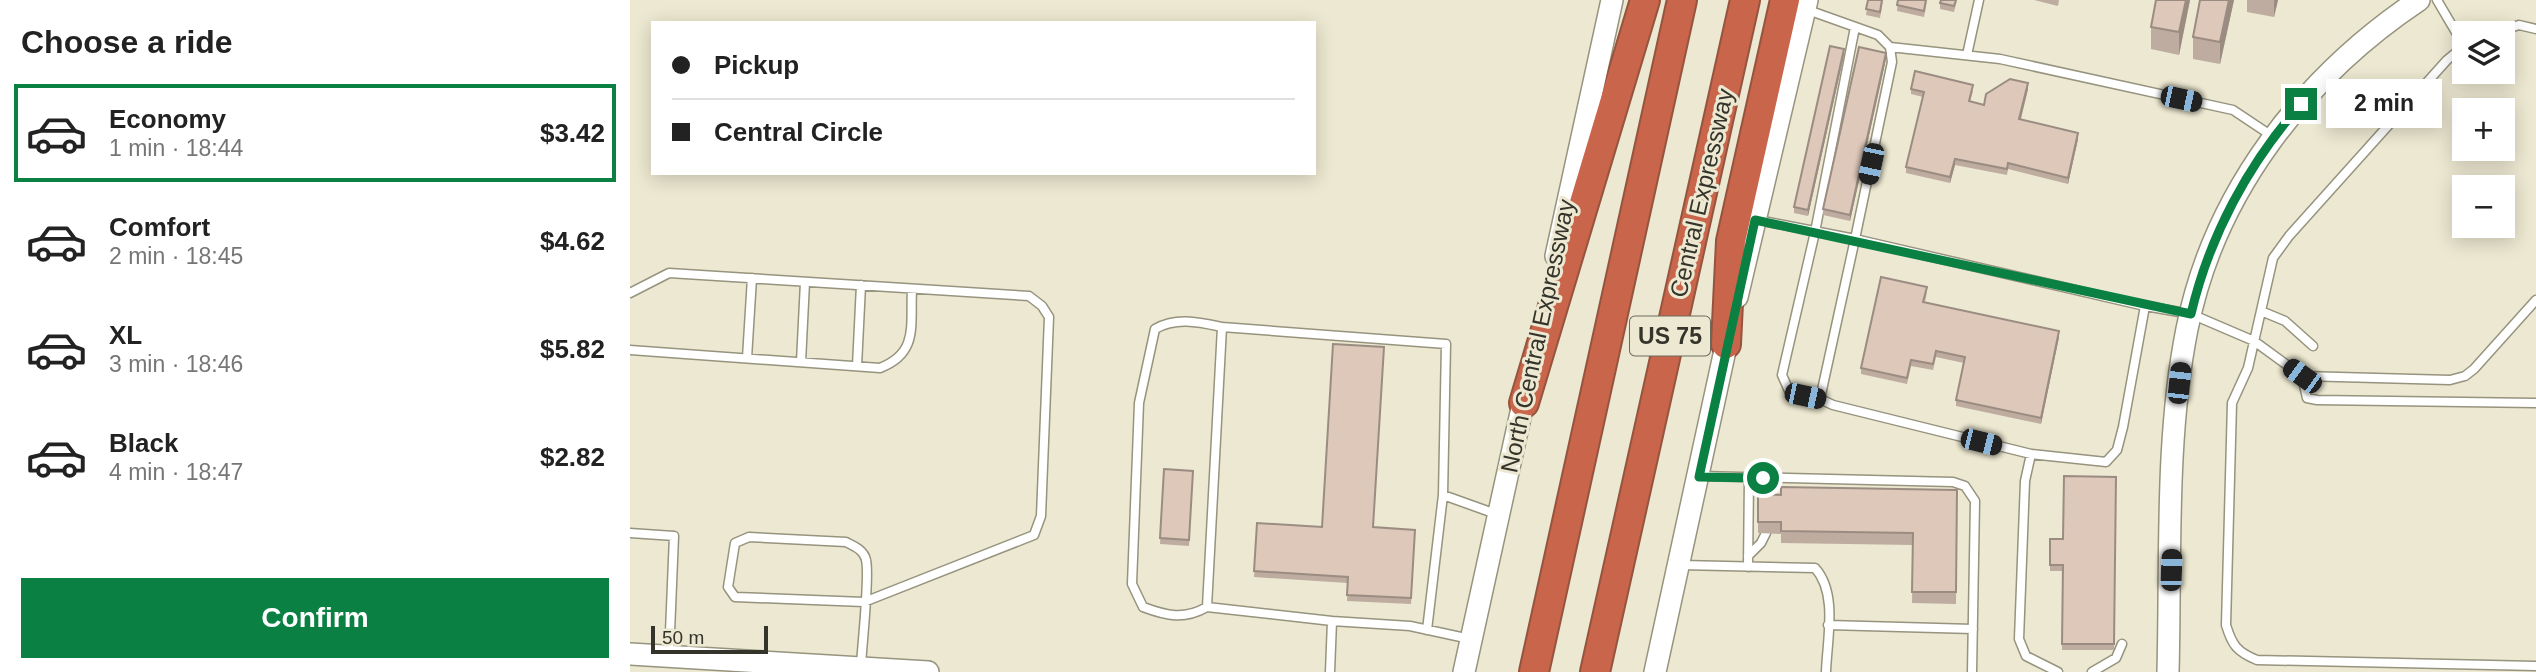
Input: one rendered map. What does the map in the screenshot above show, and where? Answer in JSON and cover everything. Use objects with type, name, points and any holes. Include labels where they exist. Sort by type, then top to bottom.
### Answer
[{"type":"highway","points":[[1524,403],[1645,0]]},
{"type":"highway","name":"US 75","points":[[1534,672],[1682,0]]},
{"type":"highway","name":"Central Expressway","points":[[1595,672],[1745,0]]},
{"type":"highway","points":[[1727,344],[1731,241],[1799,3]]},
{"type":"main road","name":"North Central Expressway","points":[[1464,672],[1612,0]]},
{"type":"main road","points":[[2168,672],[2177,402],[2191,314],[2213,245],[2225,216],[2274,137],[2332,69],[2362,40],[2419,0]]},
{"type":"main road","points":[[1655,672],[1755,220],[1799,3]]},
{"type":"main road","points":[[630,654],[928,672]]},
{"type":"lane","points":[[1967,55],[1979,0]]},
{"type":"lane","points":[[2437,0],[2452,26]]},
{"type":"lane","points":[[1799,3],[1878,35],[1890,47],[1892,62],[1820,399]]},
{"type":"lane","points":[[2515,26],[2536,29]]},
{"type":"lane","points":[[1856,27],[1815,232],[1782,375],[1790,393],[2031,454],[2106,462],[2117,450],[2145,306]]},
{"type":"lane","points":[[1890,47],[2000,59],[2233,110],[2274,137]]},
{"type":"lane","points":[[2452,56],[2289,236],[2273,258],[2248,368],[2232,403],[2226,625],[2231,642],[2239,653],[2256,660],[2384,667],[2536,666]]},
{"type":"lane","points":[[1755,220],[1855,239],[2145,306],[2191,314],[2254,341],[2302,376],[2450,380],[2465,376],[2536,300]]},
{"type":"lane","points":[[630,293],[669,273],[1029,296],[1042,306],[1049,317],[1041,516],[1034,535],[864,603],[735,597],[728,587],[735,543],[749,537],[846,542],[858,548],[866,559],[864,603],[861,670]]},
{"type":"lane","points":[[747,358],[752,278]]},
{"type":"lane","points":[[801,362],[805,282]]},
{"type":"lane","points":[[857,366],[861,285]]},
{"type":"lane","points":[[630,350],[880,368],[898,360],[909,342],[912,289]]},
{"type":"lane","points":[[2261,311],[2285,321],[2313,346]]},
{"type":"lane","points":[[1427,630],[1443,495],[1446,344],[1222,327],[1196,321],[1168,322],[1155,330],[1139,403],[1132,584],[1143,607],[1167,616],[1192,615],[1207,607],[1427,630],[1470,639]]},
{"type":"lane","points":[[1207,607],[1222,327]]},
{"type":"lane","points":[[2302,376],[2306,398],[2317,400],[2536,403]]},
{"type":"lane","points":[[2031,454],[2025,481],[2019,639],[2026,656],[2058,672]]},
{"type":"lane","points":[[1699,477],[1953,482],[1965,486],[1975,501],[1972,672]]},
{"type":"lane","points":[[1748,567],[1749,478]]},
{"type":"lane","points":[[1749,491],[1760,499]]},
{"type":"lane","points":[[1443,495],[1499,515]]},
{"type":"lane","points":[[630,533],[674,536],[668,656]]},
{"type":"lane","points":[[1748,556],[1761,543],[1766,533]]},
{"type":"lane","points":[[1679,565],[1815,568],[1824,578],[1829,593],[1826,672]]},
{"type":"lane","points":[[1330,672],[1332,621]]},
{"type":"lane","points":[[1828,625],[1973,629]]},
{"type":"lane","points":[[2092,672],[2116,658],[2122,644]]},
{"type":"building","points":[[1868,0],[1882,0],[1880,12],[1866,9]]},
{"type":"building","points":[[1898,0],[1926,0],[1924,11],[1897,5]]},
{"type":"building","points":[[1941,0],[1956,0],[1954,6],[1940,3]]},
{"type":"building","points":[[2156,0],[2186,0],[2179,32],[2151,27]]},
{"type":"building","points":[[2200,0],[2229,0],[2220,42],[2193,37]]},
{"type":"building","points":[[1830,46],[1844,49],[1808,210],[1794,207]]},
{"type":"building","points":[[1859,47],[1886,53],[1850,215],[1823,209]]},
{"type":"building","points":[[1915,71],[1973,85],[1969,101],[1984,105],[1986,94],[2010,79],[2028,83],[2019,119],[2078,133],[2068,178],[2008,163],[2007,169],[1955,159],[1950,177],[1906,167],[1924,92],[1911,89]]},
{"type":"building","points":[[1881,277],[1927,287],[1923,302],[2059,331],[2041,418],[1956,400],[1965,357],[1936,351],[1933,364],[1911,360],[1907,378],[1861,368]]},
{"type":"building","points":[[1333,344],[1384,347],[1373,527],[1415,530],[1411,598],[1347,595],[1348,577],[1254,571],[1257,523],[1322,527]]},
{"type":"building","points":[[1164,469],[1193,471],[1189,540],[1160,538]]},
{"type":"building","points":[[2064,476],[2116,477],[2114,644],[2062,644],[2063,565],[2050,565],[2050,539],[2063,539]]},
{"type":"building","points":[[1781,487],[1957,490],[1956,592],[1912,592],[1913,533],[1781,531],[1781,522],[1758,522],[1758,494],[1781,495]]},
{"type":"route","points":[[1763,478],[1699,477],[1755,220],[1855,239],[2145,306],[2191,314],[2225,216],[2274,137],[2301,104]]}]
